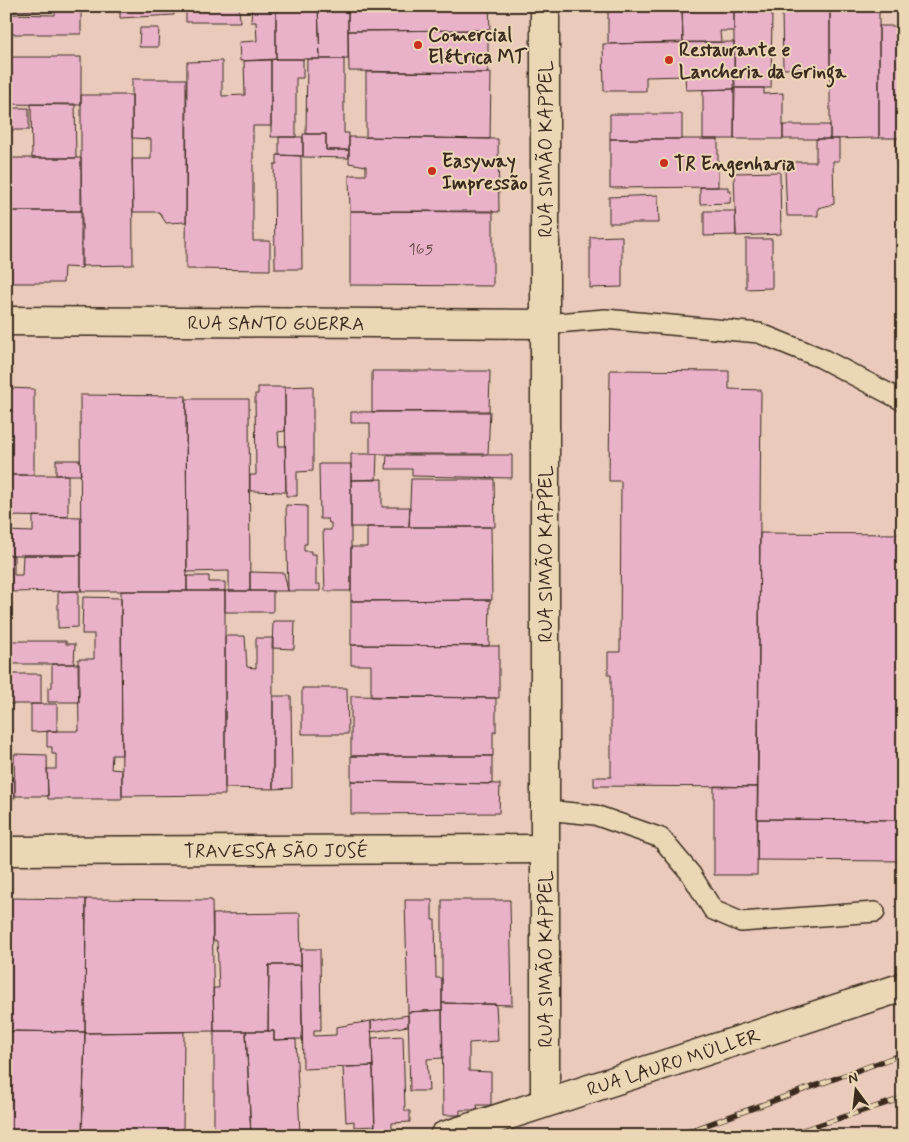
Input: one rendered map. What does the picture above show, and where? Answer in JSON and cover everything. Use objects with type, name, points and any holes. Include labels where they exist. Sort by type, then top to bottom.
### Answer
[{"type":"street","name":"RUA SIMÃO KAPPEL","points":[[545,6],[545,1102]]},
{"type":"street","name":"RUA SANTO GUERRA","points":[[6,321],[545,324]]},
{"type":"street","name":"TRAVESSA SÃO JOSÉ","points":[[6,851],[545,849]]},
{"type":"street","name":"RUA LAURO MÜLLER","points":[[444,1136],[903,987]]},
{"type":"lane","points":[[545,324],[605,319],[759,332],[821,358],[903,401]]},
{"type":"lane","points":[[545,810],[596,815],[661,838],[691,874],[713,910],[741,922],[876,912]]},
{"type":"building","points":[[10,6],[43,6],[43,10],[10,11]]},
{"type":"building","points":[[55,6],[81,6],[81,34],[6,34],[6,14],[55,15]]},
{"type":"building","points":[[120,6],[173,6],[174,15],[120,18]]},
{"type":"building","points":[[186,6],[239,6],[240,22],[186,22]]},
{"type":"building","points":[[252,6],[276,6],[276,59],[240,61],[239,42],[257,41],[256,22],[251,22]]},
{"type":"building","points":[[276,6],[318,6],[320,59],[276,59]]},
{"type":"building","points":[[318,6],[348,6],[348,59],[320,59]]},
{"type":"building","points":[[348,6],[489,6],[490,30],[348,31]]},
{"type":"building","points":[[608,6],[682,6],[683,42],[608,44]]},
{"type":"building","points":[[682,6],[734,6],[734,31],[720,31],[721,42],[683,42]]},
{"type":"building","points":[[830,6],[862,6],[863,10],[879,10],[879,138],[830,139]]},
{"type":"building","points":[[830,9],[830,68],[783,69],[782,10]]},
{"type":"building","points":[[734,10],[772,10],[771,88],[734,88]]},
{"type":"building","points":[[879,26],[903,26],[903,138],[879,138]]},
{"type":"building","points":[[140,28],[159,28],[158,47],[139,47]]},
{"type":"building","name":"Comercial Elétrica MT","points":[[488,30],[488,73],[349,71],[348,31]]},
{"type":"building","name":"Restaurante e Lancheria da Gringa","points":[[734,42],[735,89],[686,90],[685,76],[646,77],[646,91],[604,91],[603,44]]},
{"type":"building","points":[[6,57],[81,57],[81,105],[6,104]]},
{"type":"building","points":[[303,59],[303,78],[296,78],[296,137],[271,137],[271,60]]},
{"type":"building","points":[[307,59],[344,59],[344,133],[349,133],[349,150],[326,150],[326,134],[306,134]]},
{"type":"building","points":[[271,60],[271,126],[253,126],[253,241],[270,241],[270,270],[186,269],[187,62],[222,61],[222,96],[245,95],[244,61]]},
{"type":"building","points":[[366,72],[491,73],[490,139],[366,137]]},
{"type":"building","points":[[132,79],[186,79],[186,222],[166,223],[159,212],[133,212],[132,159],[151,159],[151,139],[132,138]]},
{"type":"building","points":[[734,88],[764,88],[764,94],[783,93],[783,139],[734,139]]},
{"type":"building","points":[[735,89],[734,139],[703,139],[703,90]]},
{"type":"building","points":[[81,95],[132,95],[133,265],[81,266]]},
{"type":"building","points":[[31,104],[75,104],[76,158],[32,158]]},
{"type":"building","points":[[6,108],[29,108],[29,130],[6,130]]},
{"type":"building","points":[[610,114],[682,114],[682,139],[610,139]]},
{"type":"building","points":[[783,125],[830,125],[830,139],[783,139]]},
{"type":"building","points":[[303,134],[326,134],[326,150],[349,150],[349,158],[303,157]]},
{"type":"building","points":[[279,137],[303,137],[303,156],[279,155]]},
{"type":"building","name":"Easyway Impressão","points":[[349,137],[498,139],[499,212],[350,211],[349,175],[366,175],[366,166],[349,163]]},
{"type":"building","points":[[896,138],[903,138],[903,165],[896,165]]},
{"type":"building","name":"TR Engenharia","points":[[610,139],[718,139],[718,187],[610,188]]},
{"type":"building","points":[[816,139],[839,139],[839,161],[833,161],[834,204],[818,208],[818,216],[787,216],[785,169],[788,169],[788,162],[816,162]]},
{"type":"building","points":[[277,155],[301,156],[302,269],[275,269],[274,164],[277,164]]},
{"type":"building","points":[[6,158],[81,158],[82,211],[6,211]]},
{"type":"building","points":[[780,172],[781,234],[736,236],[734,173]]},
{"type":"building","points":[[700,187],[728,187],[728,191],[731,191],[730,203],[700,204]]},
{"type":"building","points":[[658,195],[659,223],[609,223],[609,197]]},
{"type":"building","points":[[6,211],[82,211],[82,268],[64,267],[63,283],[6,283]]},
{"type":"building","points":[[350,211],[493,211],[493,286],[350,285]]},
{"type":"building","points":[[704,211],[735,211],[736,235],[704,236]]},
{"type":"building","points":[[622,236],[622,287],[590,288],[590,237]]},
{"type":"building","points":[[746,239],[772,239],[772,288],[746,289]]},
{"type":"building","points":[[610,370],[729,371],[729,389],[761,390],[758,787],[594,786],[594,777],[611,777],[611,675],[608,675],[608,652],[620,652],[621,481],[609,481]]},
{"type":"building","points":[[372,371],[490,371],[489,412],[372,412]]},
{"type":"building","points":[[313,386],[313,471],[297,472],[297,496],[286,496],[285,387]]},
{"type":"building","points":[[258,387],[285,387],[285,431],[278,432],[279,446],[285,446],[286,492],[250,491],[250,475],[256,475],[255,394],[258,394]]},
{"type":"building","points":[[6,388],[34,389],[34,475],[6,475]]},
{"type":"building","points":[[80,395],[186,396],[187,591],[81,591]]},
{"type":"building","points":[[186,399],[249,399],[250,591],[229,591],[229,571],[187,572]]},
{"type":"building","points":[[490,411],[488,454],[370,454],[370,423],[351,423],[351,412]]},
{"type":"building","points":[[351,454],[377,454],[376,480],[351,480]]},
{"type":"building","points":[[387,455],[512,455],[512,478],[412,476],[412,469],[386,469]]},
{"type":"building","points":[[56,460],[80,460],[81,475],[56,475]]},
{"type":"building","points":[[319,464],[351,464],[351,591],[325,591],[323,530],[331,530],[331,523],[329,523],[328,519],[320,519]]},
{"type":"building","points":[[6,475],[68,475],[68,517],[6,516]]},
{"type":"building","points":[[382,479],[382,507],[410,507],[409,527],[351,527],[351,480]]},
{"type":"building","points":[[411,479],[494,479],[495,527],[409,527]]},
{"type":"building","points":[[286,505],[307,506],[307,544],[304,544],[304,551],[311,551],[311,554],[316,554],[316,584],[320,584],[320,591],[288,591]]},
{"type":"building","points":[[33,516],[81,517],[81,555],[6,555],[6,531],[33,532]]},
{"type":"building","points":[[367,527],[491,527],[492,600],[351,601],[351,547],[367,547]]},
{"type":"building","points":[[760,533],[903,534],[903,820],[757,819]]},
{"type":"building","points":[[6,555],[14,555],[14,575],[22,575],[23,555],[81,555],[81,591],[6,592]]},
{"type":"building","points":[[250,572],[284,573],[288,591],[250,591]]},
{"type":"building","points":[[187,576],[209,576],[209,582],[225,582],[225,591],[187,591]]},
{"type":"building","points":[[78,591],[78,627],[58,628],[58,592]]},
{"type":"building","points":[[121,591],[225,591],[225,795],[122,796]]},
{"type":"building","points":[[225,591],[273,591],[273,612],[225,612]]},
{"type":"building","points":[[83,597],[121,598],[122,755],[112,755],[111,769],[122,770],[122,799],[48,799],[47,769],[56,769],[56,754],[52,754],[52,747],[47,747],[47,731],[79,731],[78,659],[94,659],[94,634],[82,634]]},
{"type":"building","points":[[490,600],[489,646],[351,645],[351,601]]},
{"type":"building","points":[[273,621],[295,621],[294,649],[272,648]]},
{"type":"building","points":[[225,636],[245,636],[247,667],[256,668],[256,638],[273,638],[273,789],[225,788]]},
{"type":"building","points":[[6,641],[66,641],[66,644],[75,644],[74,664],[6,664]]},
{"type":"building","points":[[351,645],[499,646],[499,698],[371,697],[371,665],[351,665]]},
{"type":"building","points":[[52,664],[79,664],[79,702],[48,702],[48,688],[52,687]]},
{"type":"building","points":[[6,674],[41,674],[41,704],[6,704]]},
{"type":"building","points":[[302,688],[347,688],[348,734],[302,734]]},
{"type":"building","points":[[273,696],[291,696],[292,788],[273,789]]},
{"type":"building","points":[[351,696],[496,698],[496,732],[493,732],[493,756],[351,756]]},
{"type":"building","points":[[31,704],[57,704],[57,731],[31,732]]},
{"type":"building","points":[[6,738],[8,779],[15,779],[15,798],[6,798]]},
{"type":"building","points":[[14,754],[47,755],[48,796],[15,796]]},
{"type":"building","points":[[351,756],[492,756],[492,784],[351,781]]},
{"type":"building","points":[[351,781],[500,784],[499,813],[351,814]]},
{"type":"building","points":[[714,786],[758,787],[757,875],[714,875]]},
{"type":"building","points":[[757,819],[903,820],[903,861],[757,860]]},
{"type":"building","points":[[6,898],[86,899],[85,1032],[6,1031]]},
{"type":"building","points":[[86,899],[212,900],[214,1031],[85,1033]]},
{"type":"building","points":[[405,900],[432,900],[432,920],[435,920],[436,978],[442,978],[442,1010],[408,1012]]},
{"type":"building","points":[[442,900],[510,900],[512,1005],[442,1003]]},
{"type":"building","points":[[300,913],[301,965],[269,965],[268,1031],[214,1031],[213,988],[219,988],[217,941],[213,941],[213,914]]},
{"type":"building","points":[[301,949],[320,949],[321,1030],[314,1030],[314,1036],[336,1035],[336,1027],[371,1021],[373,1066],[303,1069]]},
{"type":"building","points":[[269,965],[301,965],[302,1039],[274,1040],[274,1031],[268,1031]]},
{"type":"building","points":[[442,1003],[496,1004],[498,1041],[469,1043],[469,1071],[491,1072],[491,1105],[477,1105],[478,1110],[460,1110],[460,1115],[443,1115]]},
{"type":"building","points":[[442,1010],[443,1058],[427,1059],[429,1091],[410,1091],[408,1012]]},
{"type":"building","points":[[408,1015],[408,1026],[371,1032],[371,1021]]},
{"type":"building","points":[[6,1031],[85,1032],[82,1136],[6,1136]]},
{"type":"building","points":[[214,1031],[246,1031],[251,1136],[214,1136]]},
{"type":"building","points":[[246,1031],[274,1031],[274,1040],[296,1039],[300,1136],[251,1136]]},
{"type":"building","points":[[184,1032],[183,1136],[82,1136],[85,1033]]},
{"type":"building","points":[[403,1036],[405,1111],[410,1111],[410,1122],[392,1123],[392,1136],[375,1136],[372,1038]]},
{"type":"building","points":[[373,1066],[375,1126],[354,1127],[354,1121],[346,1122],[343,1067]]},
{"type":"railway","points":[[676,1136],[903,1054]]},
{"type":"railway","points":[[784,1136],[903,1098]]},
{"type":"place","name":"Comercial Elétrica MT","points":[[418,45]]},
{"type":"place","name":"Restaurante e Lancheria da Gringa","points":[[669,60]]},
{"type":"place","name":"TR Engenharia","points":[[664,163]]},
{"type":"place","name":"Easyway Impressão","points":[[432,171]]}]
